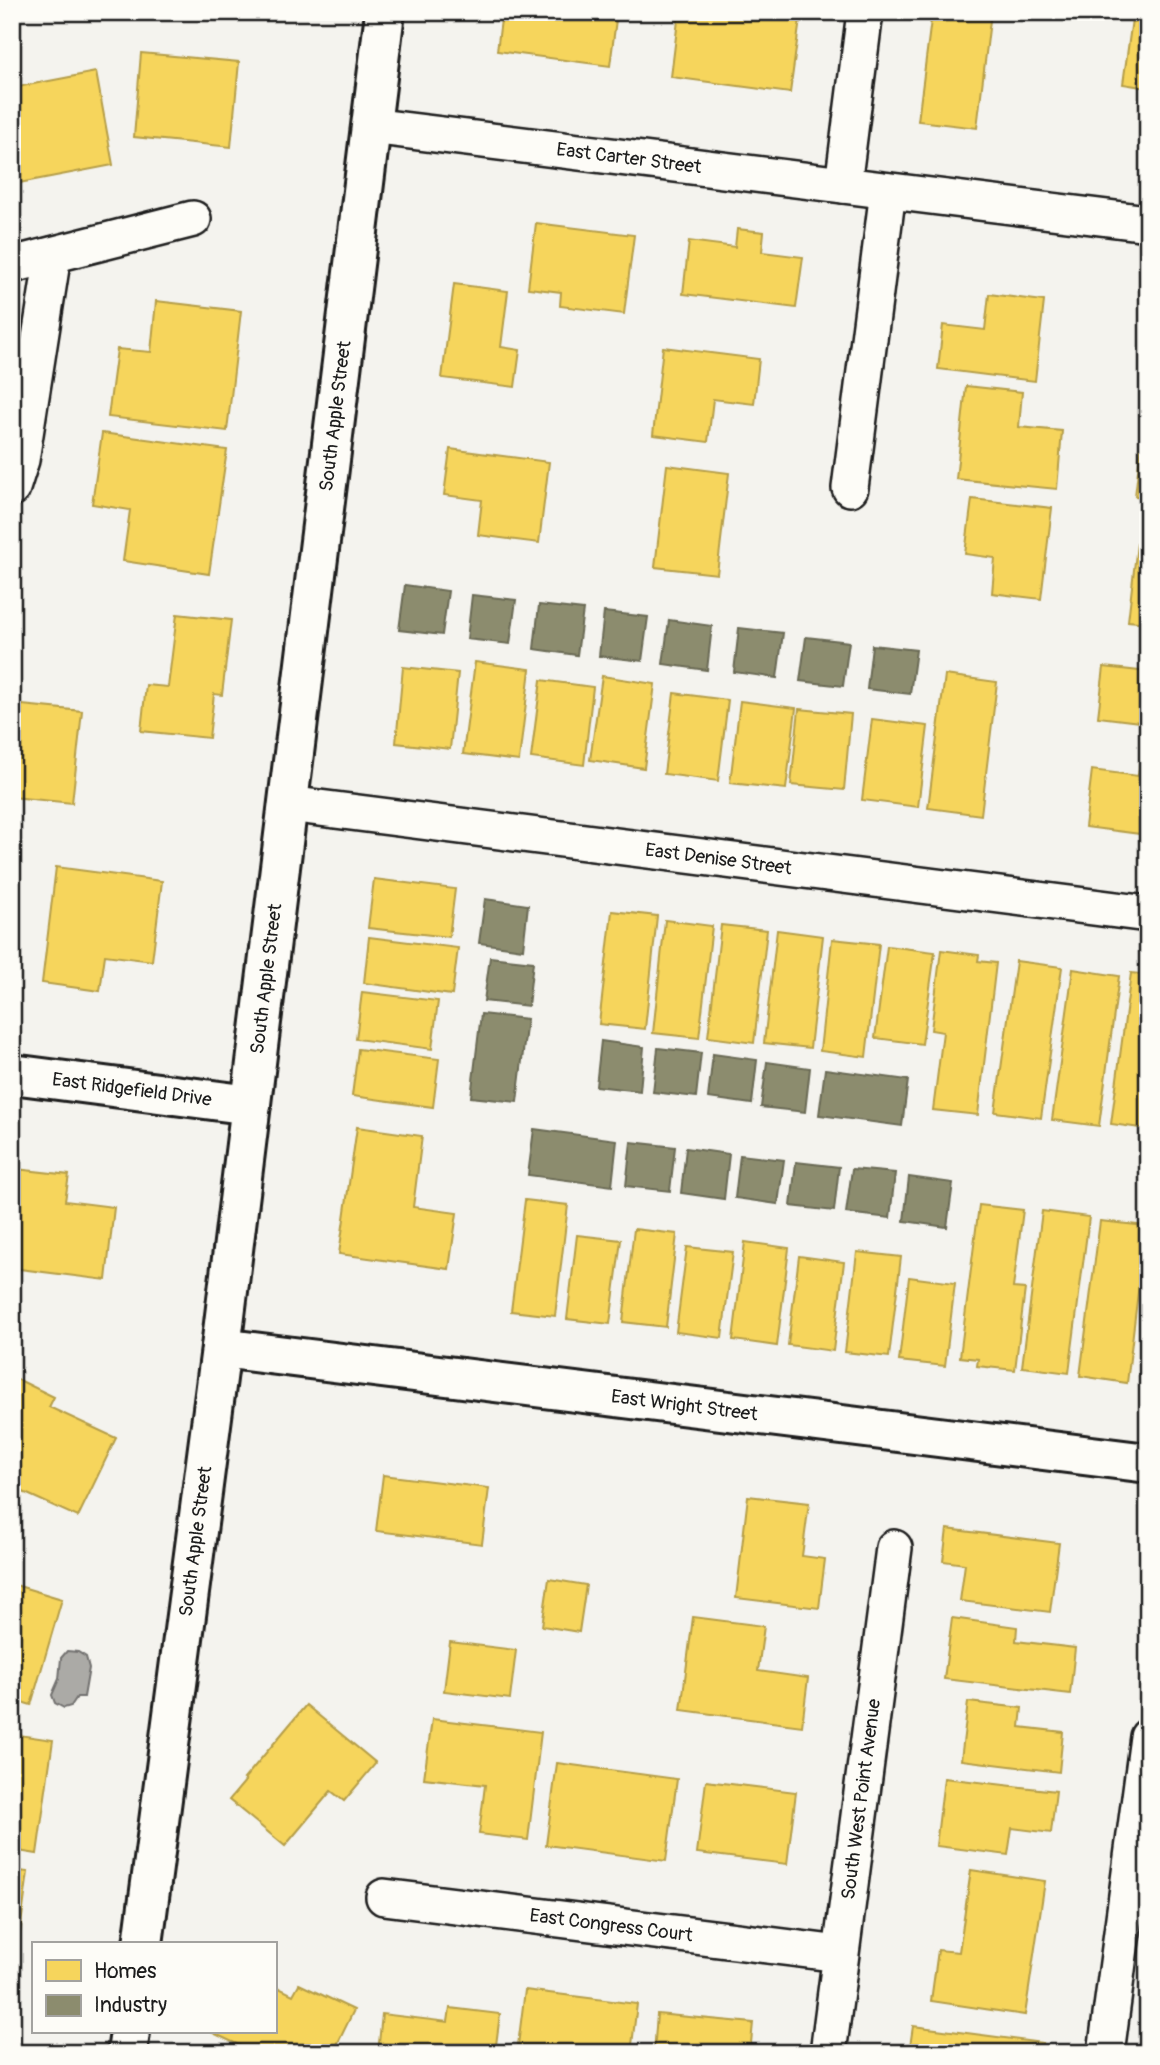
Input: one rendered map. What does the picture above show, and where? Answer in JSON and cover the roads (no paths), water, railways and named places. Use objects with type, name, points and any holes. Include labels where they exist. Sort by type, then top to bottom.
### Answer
[{"type":"main road","name":"South Apple Street","points":[[143,1942],[221,1348],[385,12]]},
{"type":"main road","name":"East Ridgefield Drive","points":[[12,1074],[251,1105]]},
{"type":"main road","name":"East Wright Street","points":[[221,1348],[1148,1463]]},
{"type":"main road","points":[[127,2053],[130,2034]]},
{"type":"street","points":[[843,185],[865,12]]},
{"type":"street","name":"East Carter Street","points":[[370,127],[1148,223]]},
{"type":"street","points":[[850,488],[888,191]]},
{"type":"street","points":[[12,265],[193,219]]},
{"type":"street","points":[[12,488],[21,460],[53,255]]},
{"type":"street","name":"East Denise Street","points":[[288,804],[1148,914]]},
{"type":"street","name":"South West Point Avenue","points":[[828,2053],[894,1548]]},
{"type":"street","points":[[1106,2053],[1148,1737]]},
{"type":"street","name":"East Congress Court","points":[[384,1897],[840,1954]]}]
